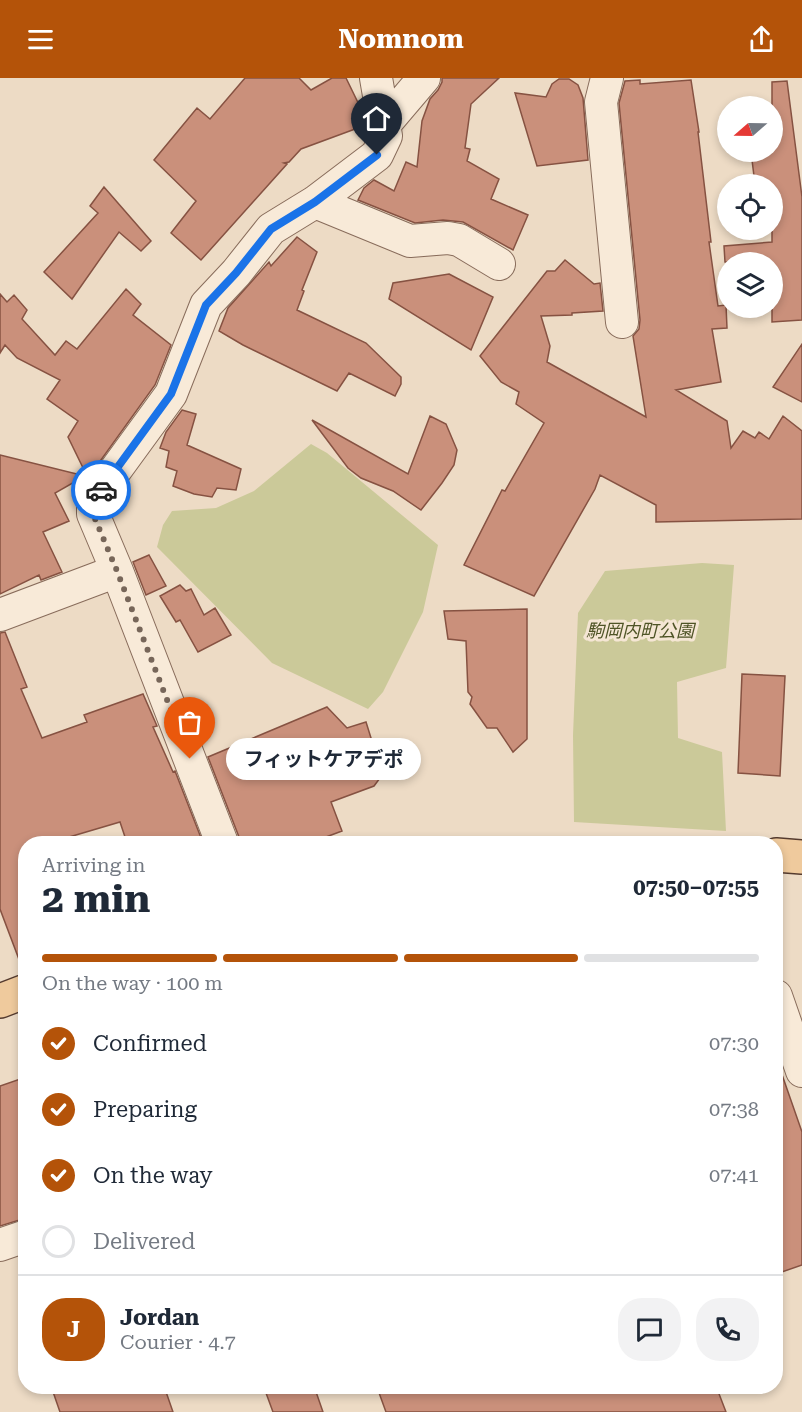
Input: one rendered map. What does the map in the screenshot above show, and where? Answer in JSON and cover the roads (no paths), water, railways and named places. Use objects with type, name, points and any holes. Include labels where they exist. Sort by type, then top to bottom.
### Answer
[{"type":"main road","points":[[783,856],[802,857]]},
{"type":"main road","points":[[0,1001],[18,994]]},
{"type":"street","points":[[219,836],[93,514],[93,501],[171,394],[206,305],[236,273],[271,229],[315,202],[377,155],[386,136],[376,78]]},
{"type":"street","points":[[384,125],[424,78]]},
{"type":"street","points":[[607,78],[601,102],[622,322]]},
{"type":"street","points":[[315,202],[410,241],[448,238],[459,240],[499,264]]},
{"type":"street","points":[[0,615],[117,571]]},
{"type":"street","points":[[783,1016],[802,1071]]},
{"type":"street","points":[[0,1245],[18,1239]]},
{"type":"place","name":"フィットケアデポ","points":[[190,759]]},
{"type":"park label","name":"駒岡内町公園","points":[[640,631]]}]
